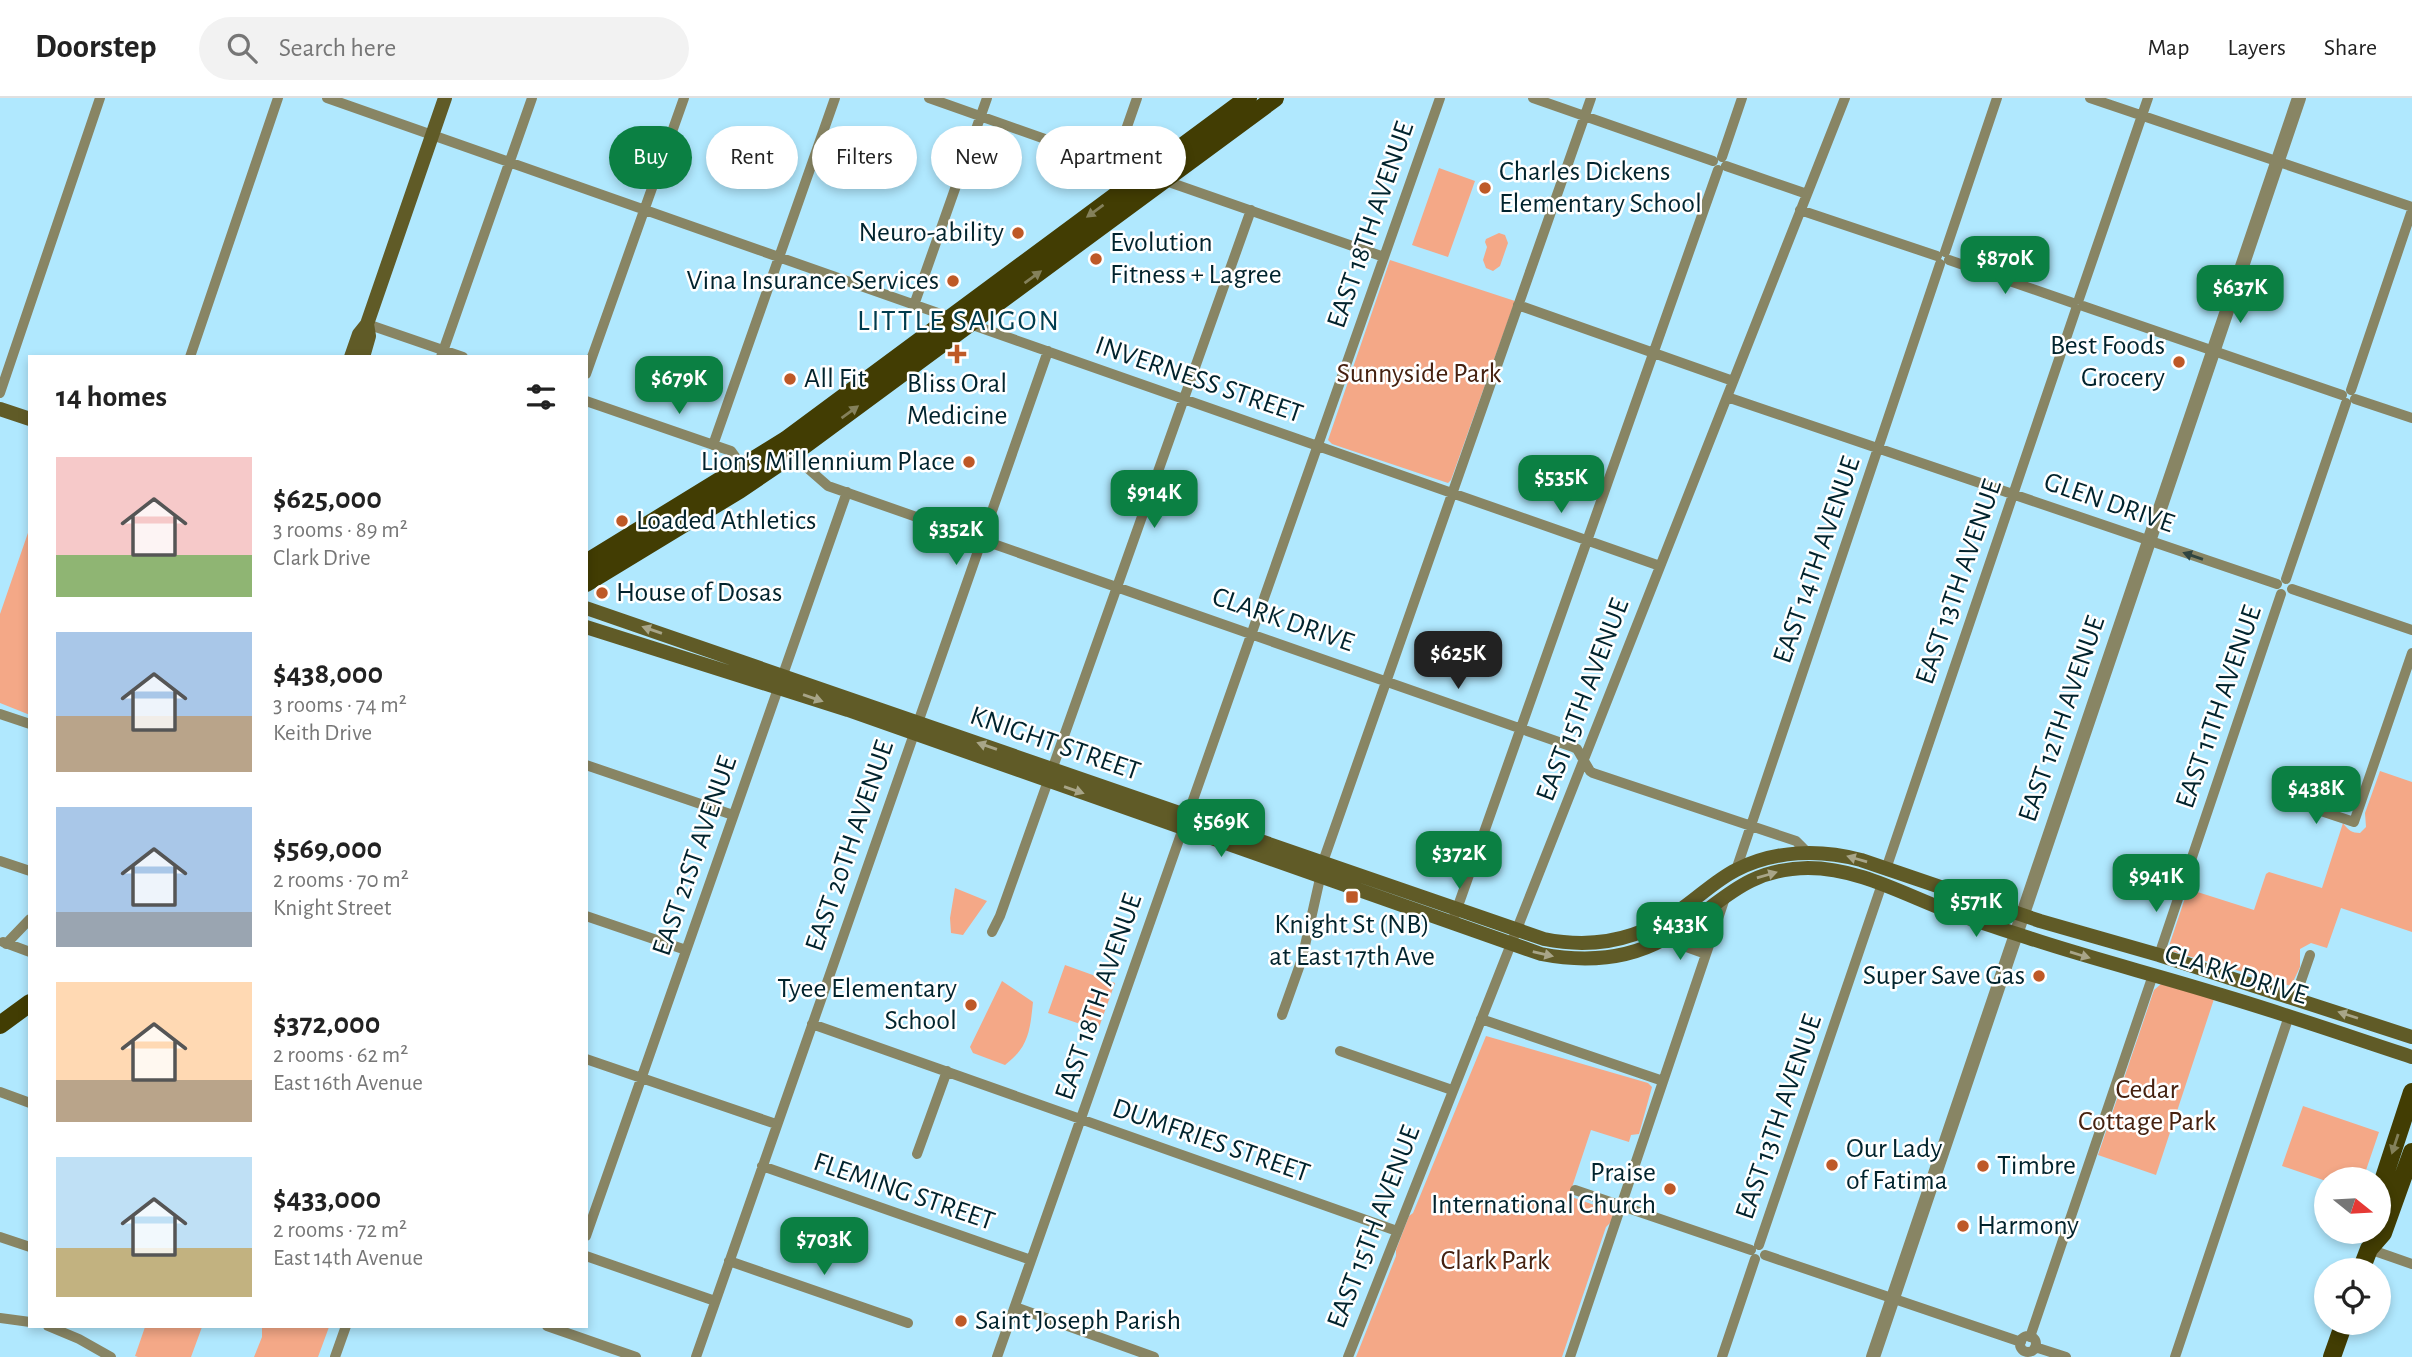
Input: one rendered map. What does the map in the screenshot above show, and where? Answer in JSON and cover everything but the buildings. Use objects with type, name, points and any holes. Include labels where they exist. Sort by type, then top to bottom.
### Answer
[{"type":"main road","points":[[352,355],[359,334],[367,324],[445,98]]},
{"type":"main road","points":[[1186,143],[1248,98]]},
{"type":"main road","points":[[1186,164],[1275,98]]},
{"type":"main road","points":[[790,446],[950,317],[1124,189]]},
{"type":"main road","points":[[588,582],[969,324],[1152,189]]},
{"type":"main road","points":[[364,355],[369,336],[367,324]]},
{"type":"main road","points":[[0,409],[28,418]]},
{"type":"main road","points":[[588,563],[748,475]]},
{"type":"main road","name":"KNIGHT STREET","points":[[588,609],[781,681],[1513,937],[1558,957],[1596,958],[1633,951],[1664,939],[1726,894]]},
{"type":"main road","name":"KNIGHT STREET","points":[[588,629],[781,681]]},
{"type":"main road","name":"CLARK DRIVE","points":[[1736,870],[1773,857],[1807,852],[1847,856],[2022,915],[2159,955],[2412,1037]]},
{"type":"main road","name":"CLARK DRIVE","points":[[1726,894],[1748,881],[1795,869],[1833,870],[1882,884],[1948,911],[2015,933],[2289,1016],[2412,1057]]},
{"type":"main road","name":"KNIGHT STREET","points":[[1513,937],[1560,943],[1613,942],[1667,919],[1736,870]]},
{"type":"main road","points":[[0,1025],[28,1004]]},
{"type":"main road","points":[[2387,1167],[2412,1092]]},
{"type":"main road","points":[[2391,1211],[2412,1152]]},
{"type":"main road","points":[[2332,1357],[2340,1335]]},
{"type":"street","points":[[0,393],[100,98]]},
{"type":"street","points":[[191,355],[278,98]]},
{"type":"street","name":"INVERNESS STREET","points":[[327,98],[1660,566]]},
{"type":"street","points":[[367,324],[443,354],[531,98]]},
{"type":"street","points":[[588,368],[684,98]]},
{"type":"street","points":[[713,445],[835,98]]},
{"type":"street","points":[[929,98],[1036,136]]},
{"type":"street","points":[[914,305],[987,98]]},
{"type":"street","points":[[1127,126],[1137,98]]},
{"type":"street","name":"EAST 18TH AVENUE","points":[[997,1357],[1440,98]]},
{"type":"street","points":[[1533,98],[1807,194]]},
{"type":"street","points":[[1282,1015],[1302,959],[1322,869],[1591,98]]},
{"type":"street","points":[[1454,916],[1742,98]]},
{"type":"street","name":"EAST 15TH AVENUE","points":[[1348,1357],[1844,98]]},
{"type":"street","name":"EAST 14TH AVENUE","points":[[1736,870],[1997,98]]},
{"type":"street","points":[[2090,98],[2412,209]]},
{"type":"street","name":"EAST 13TH AVENUE","points":[[1886,869],[2148,98]]},
{"type":"street","name":"EAST 12TH AVENUE","points":[[1872,1357],[2299,98]]},
{"type":"street","points":[[1186,188],[1384,257]]},
{"type":"street","points":[[1800,209],[2412,418]]},
{"type":"street","name":"EAST 11TH AVENUE","points":[[2159,955],[2412,209]]},
{"type":"street","points":[[992,932],[1051,775],[1251,210]]},
{"type":"street","points":[[1518,305],[1733,381]]},
{"type":"street","name":"EAST 20TH AVENUE","points":[[696,1357],[1048,351]]},
{"type":"street","name":"GLEN DRIVE","points":[[1727,397],[2412,630]]},
{"type":"street","points":[[588,402],[733,452],[748,475]]},
{"type":"street","name":"CLARK DRIVE","points":[[790,446],[817,479],[828,486],[1577,749],[1590,771],[1594,773],[1796,841],[1807,852]]},
{"type":"street","name":"EAST 21ST AVENUE","points":[[588,1230],[847,492]]},
{"type":"street","points":[[2288,800],[2354,822],[2412,653]]},
{"type":"street","points":[[0,714],[28,723]]},
{"type":"street","points":[[588,766],[733,815]]},
{"type":"street","points":[[0,861],[28,870]]},
{"type":"street","name":"EAST 13TH AVENUE","points":[[1722,1357],[1882,884]]},
{"type":"street","points":[[1570,1357],[1726,894]]},
{"type":"street","points":[[588,917],[686,950]]},
{"type":"street","points":[[28,921],[3,942],[28,951]]},
{"type":"street","points":[[1664,939],[1706,954]]},
{"type":"street","points":[[2295,998],[2310,955]]},
{"type":"street","points":[[2027,1347],[2153,975]]},
{"type":"street","points":[[2175,1357],[2289,1016]]},
{"type":"street","points":[[1481,1019],[1663,1081]]},
{"type":"street","name":"DUMFRIES STREET","points":[[812,1024],[1397,1231]]},
{"type":"street","points":[[1340,1051],[1452,1090]]},
{"type":"street","points":[[588,1060],[776,1125]]},
{"type":"street","points":[[917,1154],[947,1071]]},
{"type":"street","points":[[0,1092],[28,1102]]},
{"type":"street","name":"FLEMING STREET","points":[[762,1166],[1031,1260]]},
{"type":"street","points":[[1574,1190],[1893,1298],[2027,1347],[2066,1357]]},
{"type":"street","points":[[0,1237],[28,1246]]},
{"type":"street","points":[[2375,1244],[2412,1264]]},
{"type":"street","points":[[588,1257],[715,1301]]},
{"type":"street","points":[[729,1261],[908,1323]]},
{"type":"street","points":[[1015,1307],[1154,1357]]},
{"type":"street","points":[[0,1318],[28,1322]]},
{"type":"street","points":[[53,1328],[111,1357]]},
{"type":"street","points":[[335,1357],[345,1328]]},
{"type":"street","points":[[554,1328],[636,1357]]},
{"type":"green space","points":[[1439,168],[1475,181],[1448,257],[1412,245]]},
{"type":"green space","points":[[1499,233],[1505,235],[1508,243],[1500,266],[1493,271],[1486,268],[1483,260],[1487,247],[1485,242]]},
{"type":"green space","name":"Sunnyside Park","points":[[1390,260],[1515,301],[1448,483],[1332,444],[1328,440]]},
{"type":"green space","points":[[28,533],[28,714],[0,703],[0,614]]},
{"type":"green space","points":[[2380,771],[2412,782],[2412,932],[2341,908],[2327,948],[2311,943],[2300,949],[2300,967],[2291,986],[2171,951],[2170,943],[2188,889],[2254,910],[2269,872],[2322,888],[2343,823],[2348,829],[2360,833],[2366,827],[2365,813]]},
{"type":"green space","points":[[955,888],[987,901],[963,935],[951,933],[950,918]]},
{"type":"green space","points":[[1065,965],[1115,983],[1098,1030],[1048,1013]]},
{"type":"green space","points":[[1002,981],[1033,1002],[1024,1045],[1005,1065],[973,1053],[970,1047]]},
{"type":"green space","name":"Cedar Cottage Park","points":[[2161,984],[2214,999],[2156,1175],[2098,1155],[2154,990]]},
{"type":"green space","name":"Clark Park","points":[[1486,1036],[1648,1083],[1652,1087],[1639,1134],[1631,1135],[1629,1142],[1591,1130],[1569,1196],[1597,1206],[1602,1204],[1609,1207],[1614,1214],[1606,1227],[1562,1357],[1356,1357],[1409,1216],[1413,1213]]},
{"type":"green space","points":[[2303,1106],[2379,1132],[2367,1167],[2314,1167],[2314,1177],[2282,1166]]},
{"type":"green space","points":[[144,1328],[202,1328],[191,1357],[135,1356]]},
{"type":"green space","points":[[262,1328],[329,1328],[318,1357],[254,1357],[262,1337]]},
{"type":"place","name":"Charles Dickens Elementary School","points":[[1485,188]]},
{"type":"place","name":"Neuro-ability","points":[[1018,233]]},
{"type":"place","name":"Evolution Fitness + Lagree","points":[[1096,259]]},
{"type":"place","name":"Vina Insurance Services","points":[[953,281]]},
{"type":"place","name":"Bliss Oral Medicine","points":[[957,354]]},
{"type":"place","name":"Best Foods Grocery","points":[[2179,362]]},
{"type":"place","name":"All Fit","points":[[790,379]]},
{"type":"place","name":"Lion's Millennium Place","points":[[969,462]]},
{"type":"place","name":"Loaded Athletics","points":[[622,521]]},
{"type":"place","name":"House of Dosas","points":[[602,593]]},
{"type":"place","name":"Knight St (NB) at East 17th Ave","points":[[1352,897]]},
{"type":"place","name":"Super Save Gas","points":[[2039,976]]},
{"type":"place","name":"Tyee Elementary School","points":[[971,1005]]},
{"type":"place","name":"Our Lady of Fatima","points":[[1832,1165]]},
{"type":"place","name":"Timbre","points":[[1983,1166]]},
{"type":"place","name":"Praise International Church","points":[[1670,1189]]},
{"type":"place","name":"Harmony","points":[[1963,1226]]},
{"type":"place","name":"Saint Joseph Parish","points":[[961,1321]]},
{"type":"district","name":"LITTLE SAIGON","points":[[959,321]]}]
